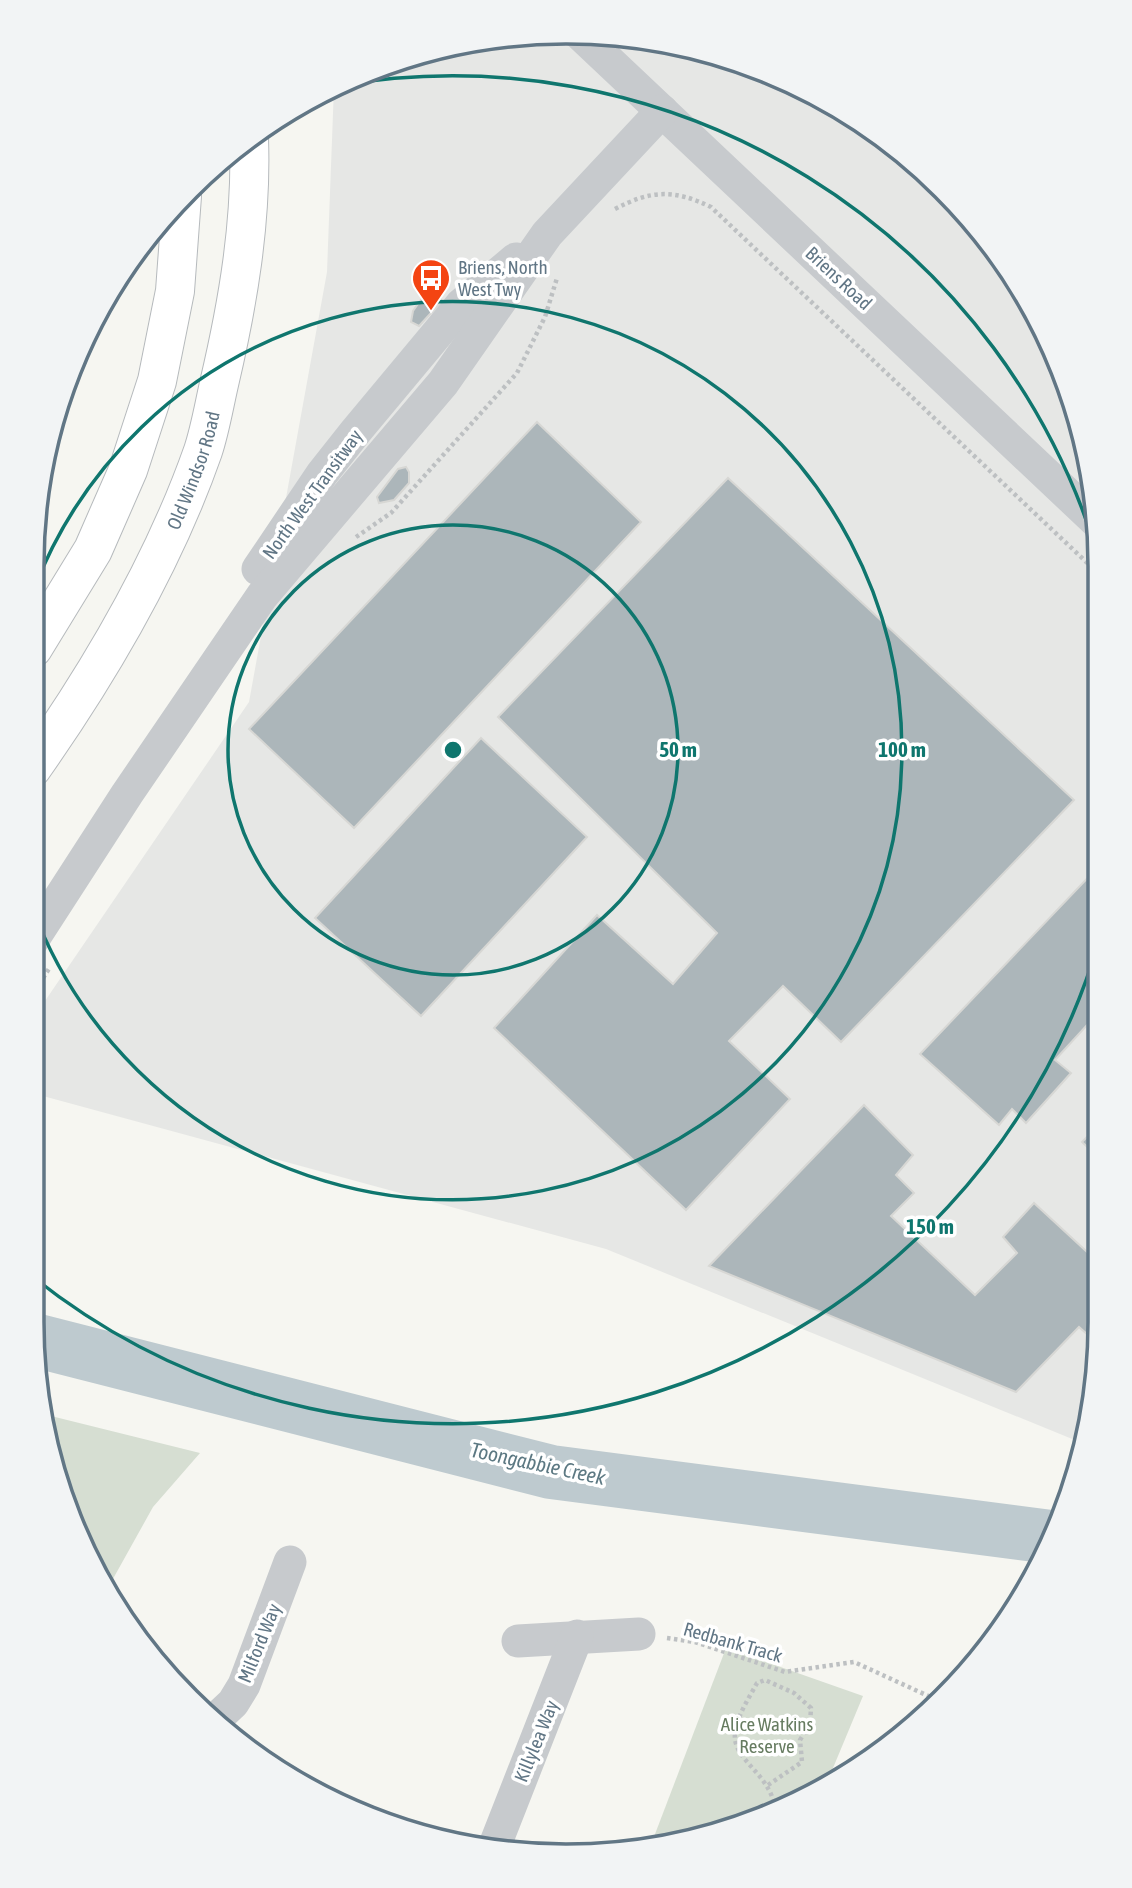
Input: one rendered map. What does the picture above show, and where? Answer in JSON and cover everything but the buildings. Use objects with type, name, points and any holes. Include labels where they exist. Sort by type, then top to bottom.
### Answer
[{"type":"highway","name":"Old Windsor Road","points":[[44,749],[134,608],[172,529],[204,449],[243,268],[249,151]]},
{"type":"highway","points":[[44,630],[93,550],[128,470],[157,380],[175,292],[181,214]]},
{"type":"street","name":"Briens Road","points":[[592,45],[1085,511]]},
{"type":"street","name":"North West Transitway","points":[[44,949],[127,794],[262,596],[443,383],[547,234],[662,111]]},
{"type":"street","name":"Milford Way","points":[[221,1714],[233,1703],[244,1685],[290,1562]]},
{"type":"street","points":[[518,1641],[639,1634]]},
{"type":"street","name":"Killylea Way","points":[[497,1840],[577,1636]]},
{"type":"path","points":[[606,217],[632,200],[657,193],[689,196],[710,207],[1088,564]]},
{"type":"path","points":[[349,542],[391,513],[517,373],[545,317],[558,273]]},
{"type":"path","name":"Redbank Track","points":[[639,1634],[695,1642],[785,1672],[853,1662],[930,1696]]},
{"type":"path","points":[[768,1785],[802,1762],[800,1740],[813,1716],[811,1708],[802,1699],[765,1680],[757,1683],[744,1709],[735,1732],[735,1743],[739,1754],[768,1785],[773,1801]]},
{"type":"shaded area","points":[[566,44],[634,48],[701,62],[766,84],[827,114],[856,132],[910,173],[959,222],[1000,276],[1034,335],[1061,398],[1078,464],[1087,532],[1088,1322],[1084,1390],[1074,1440],[606,1249],[44,1096],[44,1002],[249,702],[327,272],[334,99],[398,71],[464,54],[498,48]]},
{"type":"green space","points":[[53,1416],[200,1453],[153,1507],[112,1580],[71,1490]]},
{"type":"green space","name":"Alice Watkins Reserve","points":[[726,1648],[863,1696],[832,1771],[797,1790],[734,1817],[654,1836]]},
{"type":"waterway","name":"Toongabbie Creek","points":[[45,1343],[551,1472],[1042,1536]]},
{"type":"place","name":"Briens, North West Twy","points":[[431,312]]}]
